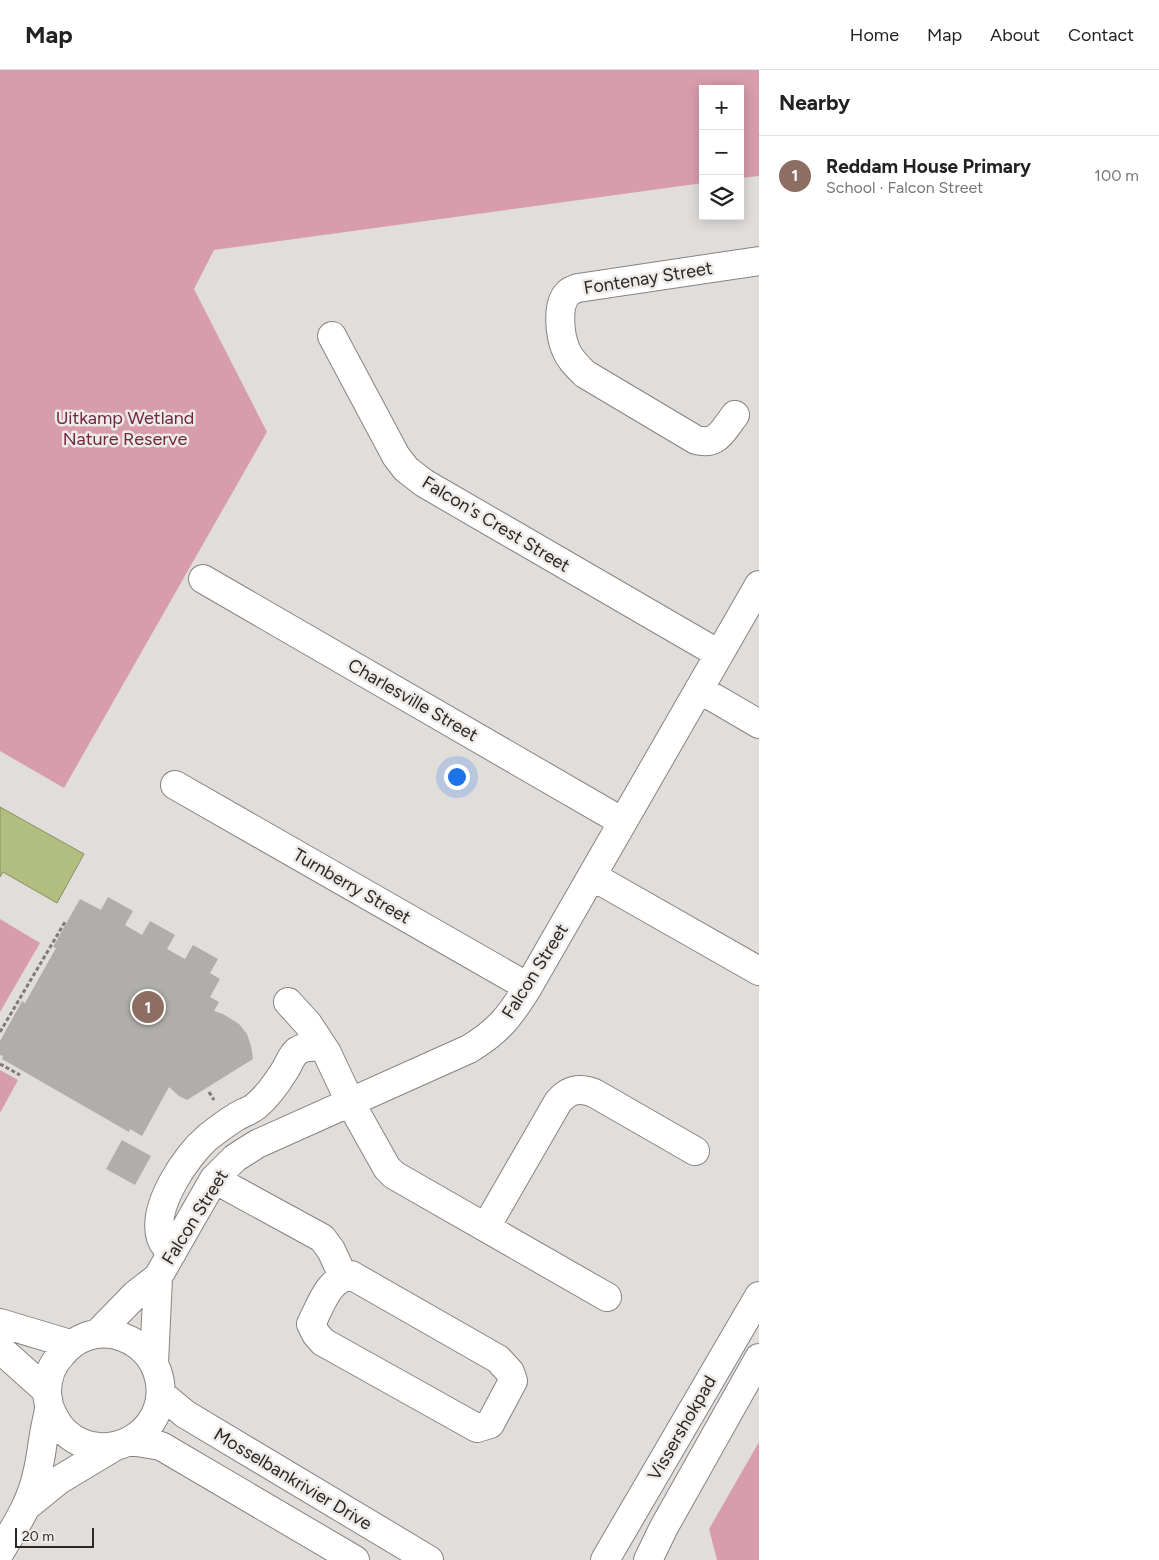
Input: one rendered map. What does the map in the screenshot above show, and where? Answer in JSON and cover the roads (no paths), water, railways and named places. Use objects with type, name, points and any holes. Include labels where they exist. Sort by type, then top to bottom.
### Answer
[{"type":"street","name":"Fontenay Street","points":[[735,414],[713,441],[704,442],[696,440],[586,374],[573,363],[566,350],[561,330],[560,314],[568,293],[578,288],[759,261]]},
{"type":"street","name":"Falcon's Crest Street","points":[[332,336],[385,436],[406,469],[424,482],[719,654]]},
{"type":"street","name":"Charlesville Street","points":[[203,579],[623,822]]},
{"type":"street","name":"Falcon Street","points":[[96,1334],[136,1294],[158,1277],[214,1180],[229,1163],[246,1150],[469,1049],[502,1026],[528,987],[759,585]]},
{"type":"street","points":[[699,689],[759,724]]},
{"type":"street","name":"Turnberry Street","points":[[175,785],[528,987]]},
{"type":"street","points":[[592,876],[759,971]]},
{"type":"street","points":[[288,1002],[308,1024],[327,1053],[350,1102],[387,1168],[394,1175],[607,1297]]},
{"type":"street","points":[[172,1253],[165,1246],[161,1238],[160,1220],[167,1196],[183,1166],[195,1150],[212,1134],[236,1117],[255,1107],[264,1098],[273,1088],[296,1052],[313,1046],[323,1048]]},
{"type":"street","points":[[486,1227],[558,1102],[564,1094],[573,1090],[580,1089],[594,1093],[696,1151]]},
{"type":"street","points":[[214,1180],[322,1238],[331,1250],[343,1276]]},
{"type":"street","points":[[351,1275],[498,1359],[505,1365],[513,1381],[490,1424],[477,1428],[323,1342],[316,1334],[312,1324],[330,1286],[343,1276],[351,1275]]},
{"type":"street","name":"Falcon Street","points":[[154,1363],[158,1277]]},
{"type":"street","name":"Vissershokpad","points":[[605,1560],[759,1296]]},
{"type":"street","points":[[0,1323],[70,1344]]},
{"type":"street","points":[[0,1552],[28,1505],[37,1475],[48,1399],[49,1376],[55,1361],[70,1344],[96,1334],[114,1335],[131,1341],[144,1350],[154,1363],[159,1378],[161,1394],[156,1413],[146,1429],[59,1480],[28,1505]]},
{"type":"street","points":[[0,1349],[48,1399],[55,1420],[64,1432],[80,1442],[96,1447],[123,1444],[162,1446],[355,1560]]},
{"type":"street","name":"Vissershokpad","points":[[648,1560],[759,1358]]},
{"type":"street","name":"Mosselbankrivier Drive","points":[[161,1394],[185,1414],[429,1560]]},
{"type":"place","name":"Reddam House Primary","points":[[148,1007]]},
{"type":"park label","name":"Uitkamp Wetland Nature Reserve","points":[[125,428]]}]
